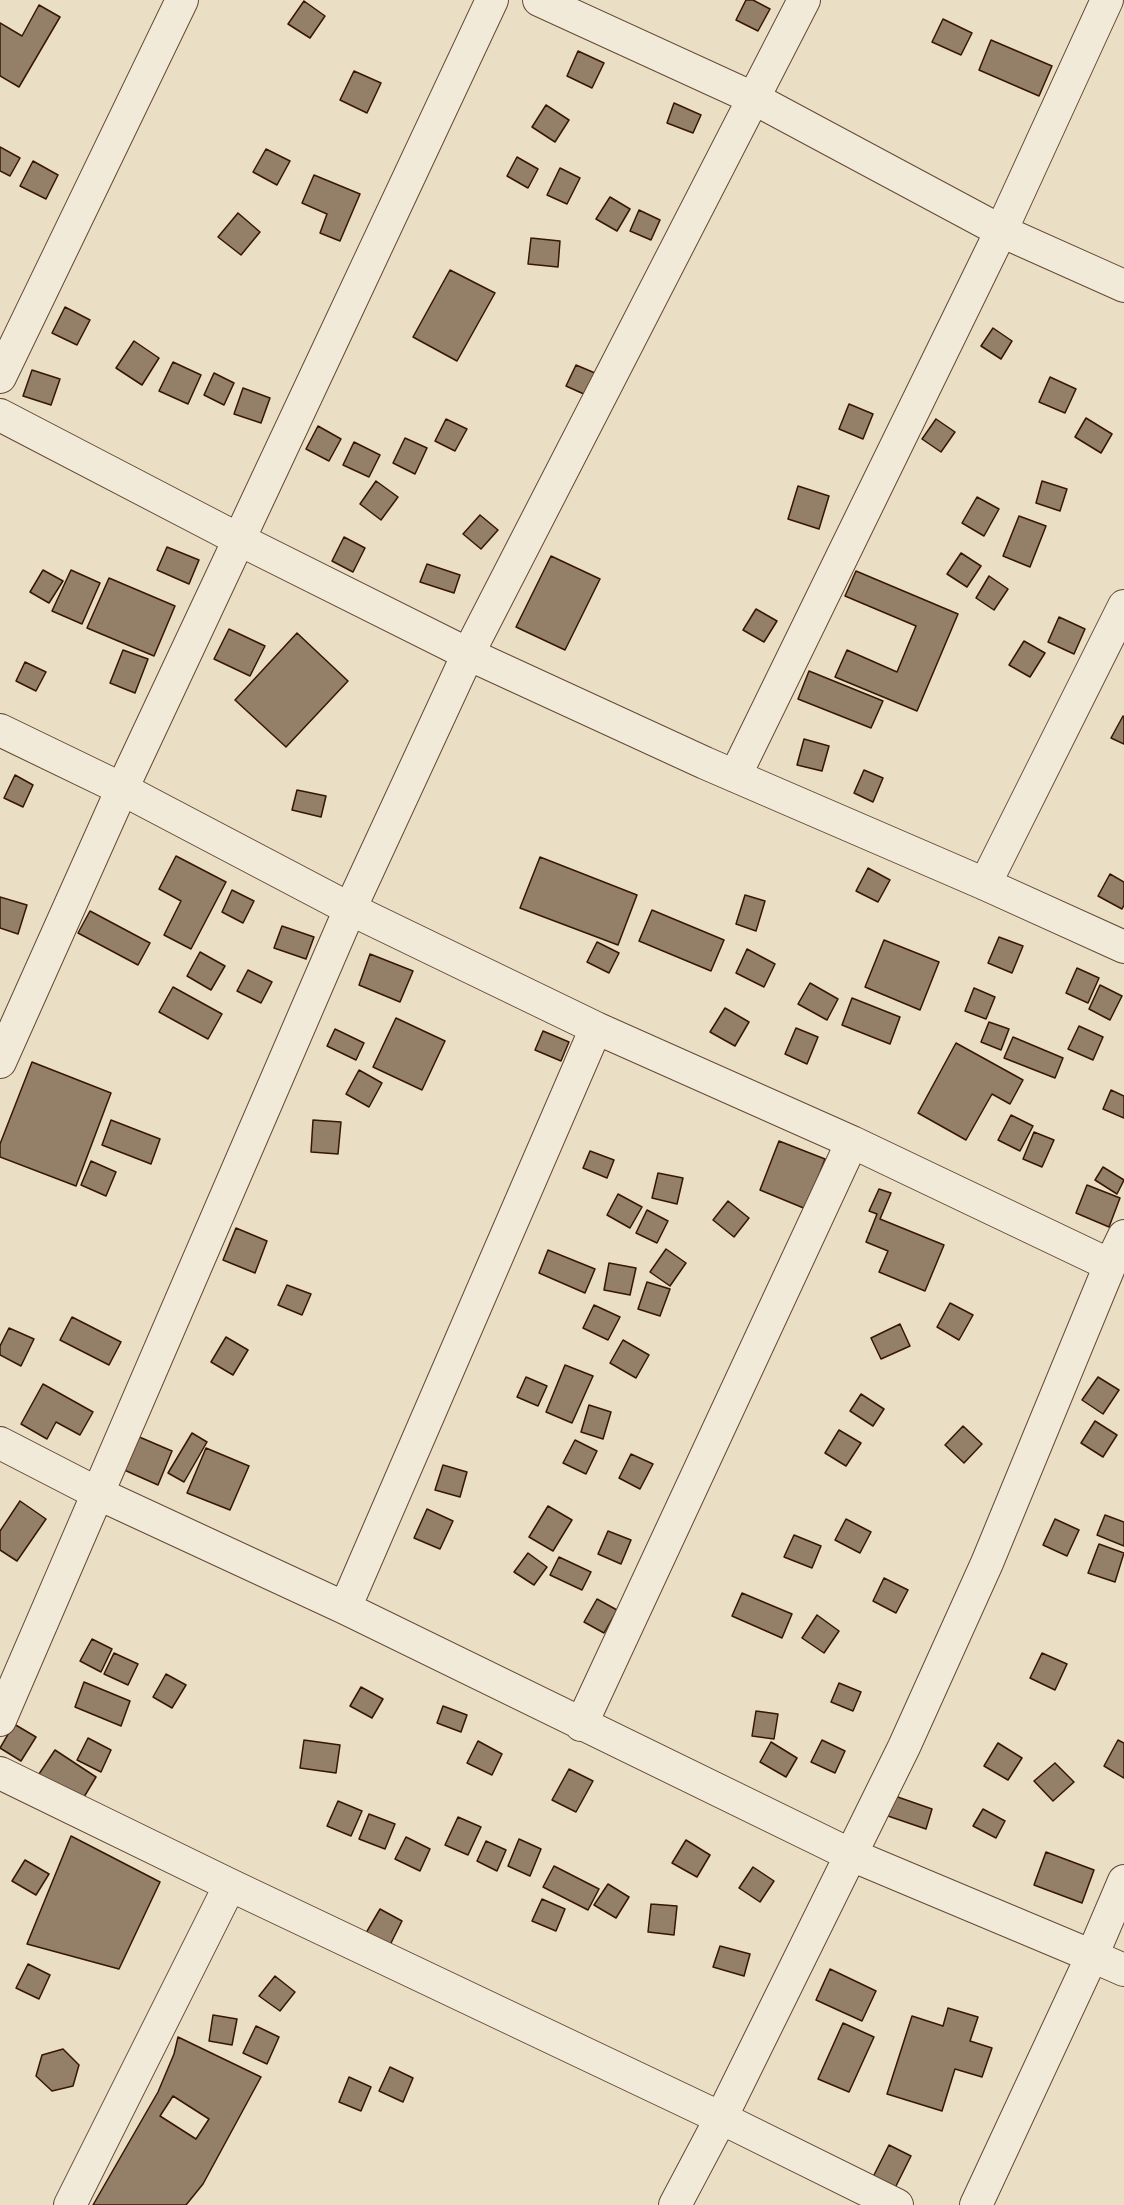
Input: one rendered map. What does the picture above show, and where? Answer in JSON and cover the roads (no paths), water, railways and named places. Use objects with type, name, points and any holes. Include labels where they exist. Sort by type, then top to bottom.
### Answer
[{"type":"street","points":[[0,377],[182,0]]},
{"type":"street","points":[[0,1062],[122,789],[492,0]]},
{"type":"street","points":[[539,0],[753,98],[1001,231],[1124,286]]},
{"type":"street","points":[[0,1720],[350,909],[468,654],[804,0]]},
{"type":"street","points":[[735,776],[1001,231],[1107,0]]},
{"type":"street","points":[[0,415],[240,540],[468,654],[735,776],[1124,947]]},
{"type":"street","points":[[985,884],[1124,606]]},
{"type":"street","points":[[0,730],[122,789],[350,909],[596,1028],[852,1142],[1119,1248],[987,1563],[904,1747],[849,1854],[721,2118],[675,2205]]},
{"type":"street","points":[[345,1608],[596,1028]]},
{"type":"street","points":[[582,1725],[852,1142]]},
{"type":"street","points":[[0,1443],[99,1494],[345,1608],[849,1854],[1124,1970]]},
{"type":"street","points":[[0,1773],[721,2118],[897,2205]]},
{"type":"street","points":[[976,2205],[1092,1956],[1124,1881]]},
{"type":"street","points":[[70,2205],[230,1885]]}]
